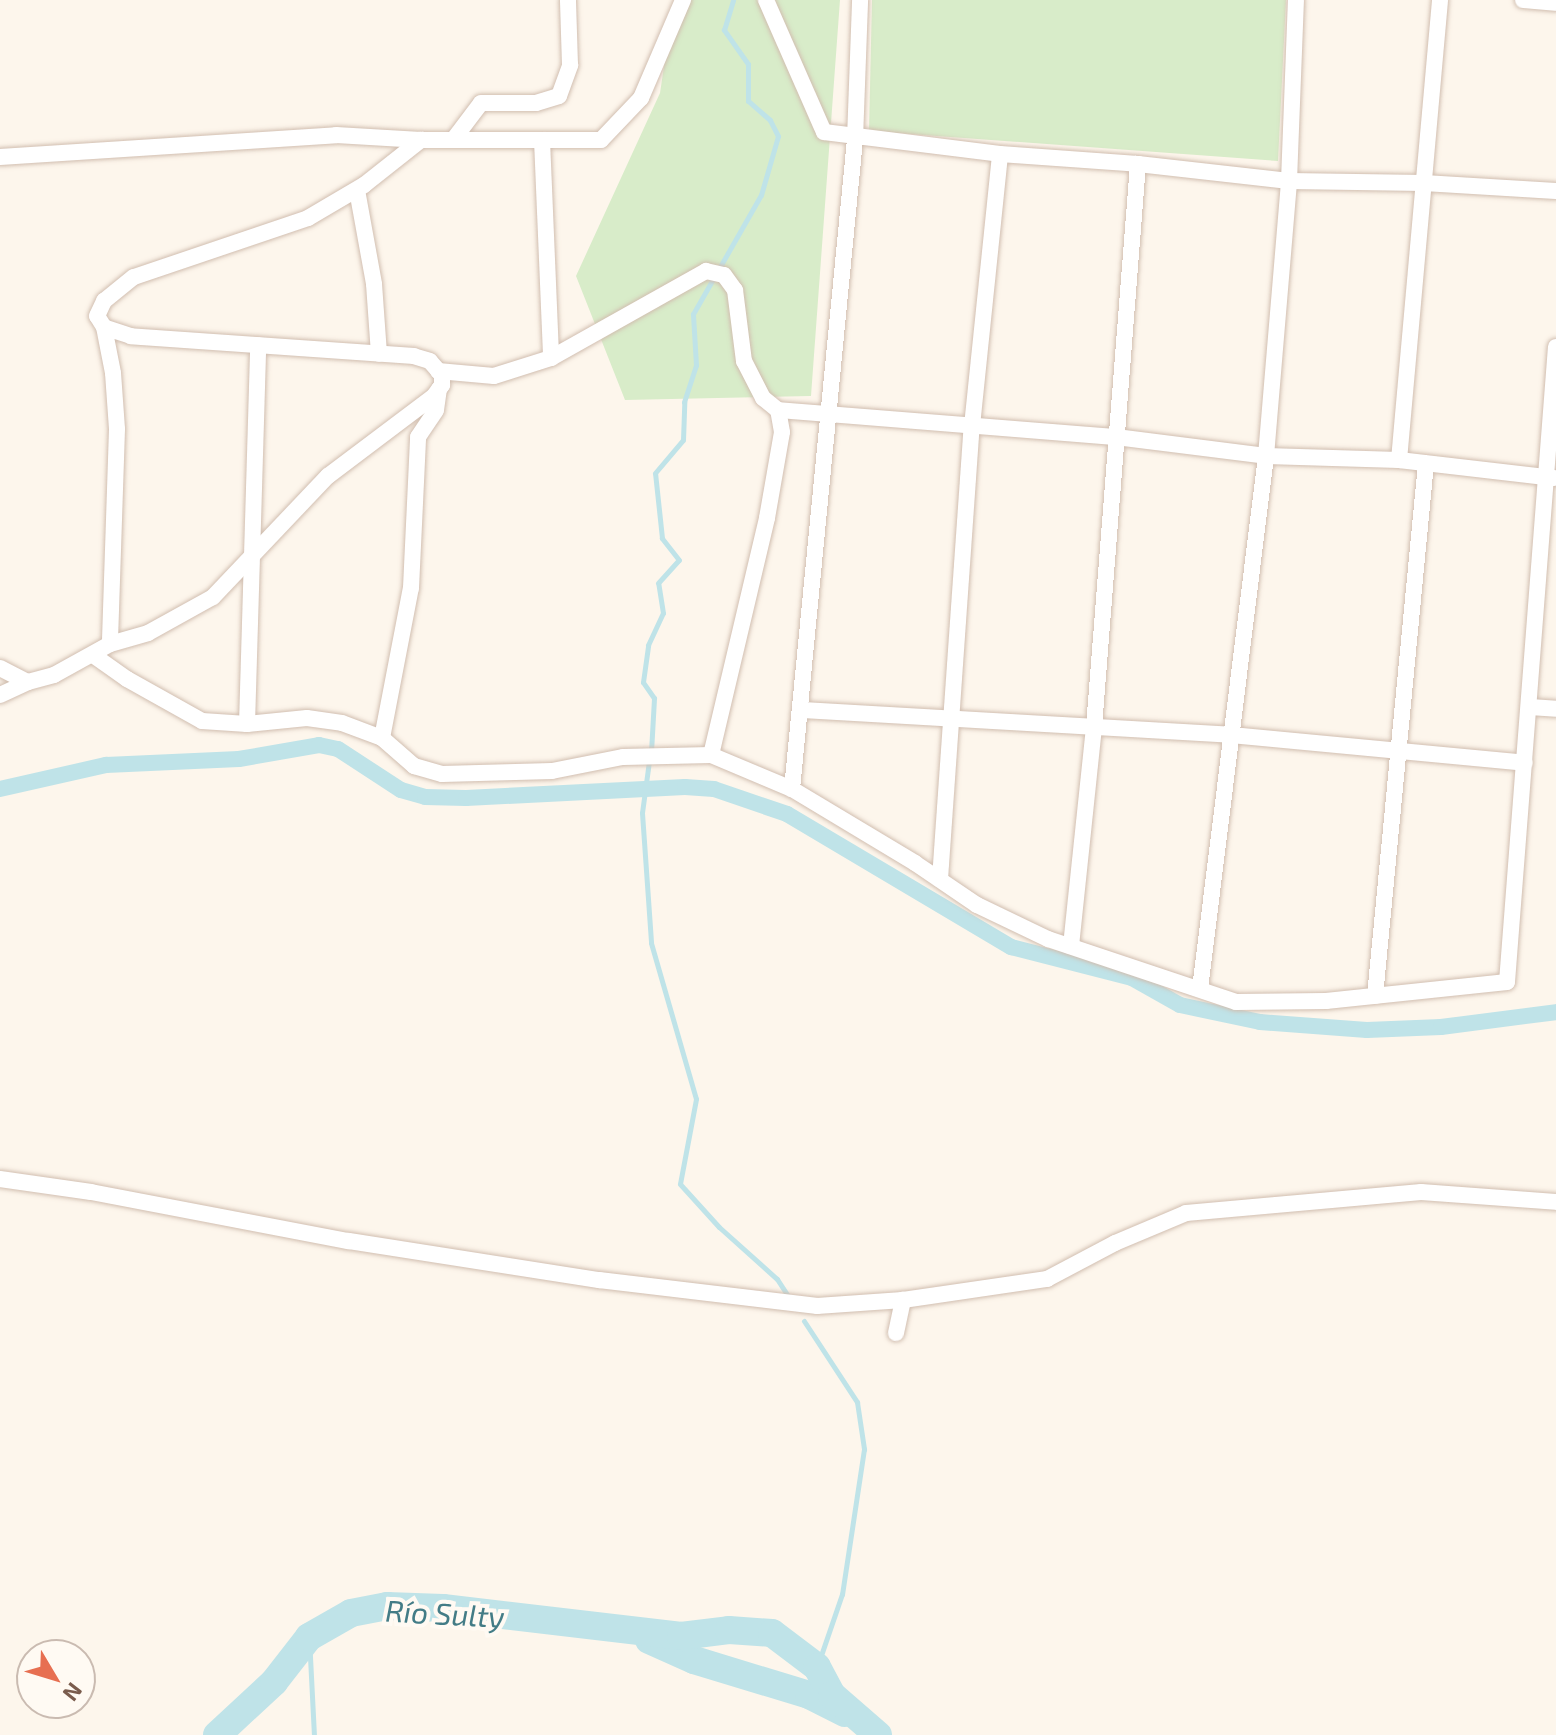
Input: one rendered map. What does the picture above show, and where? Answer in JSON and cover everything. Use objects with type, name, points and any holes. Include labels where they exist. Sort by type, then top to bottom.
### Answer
[{"type":"street","points":[[453,140],[481,103],[536,103],[559,96],[570,65],[568,0]]},
{"type":"street","points":[[0,157],[336,135],[421,140],[601,140],[641,98],[683,0]]},
{"type":"street","points":[[766,0],[824,132],[855,139],[1289,181],[1424,183],[1556,191]]},
{"type":"street","points":[[792,789],[855,139],[860,0]]},
{"type":"street","points":[[1200,989],[1266,456],[1289,181],[1296,0]]},
{"type":"street","points":[[1399,460],[1440,0]]},
{"type":"street","points":[[1523,0],[1556,3]]},
{"type":"street","points":[[110,644],[117,429],[113,373],[104,327],[97,316],[104,301],[134,277],[308,218],[357,190],[421,140]]},
{"type":"street","points":[[542,140],[551,358]]},
{"type":"street","points":[[940,879],[972,426],[1000,154]]},
{"type":"street","points":[[1071,946],[1094,727],[1138,164]]},
{"type":"street","points":[[357,190],[374,284],[379,354]]},
{"type":"street","points":[[439,379],[494,376],[551,358],[706,271],[724,275],[735,290],[744,361],[763,398],[778,410],[1116,437],[1266,456],[1399,460],[1551,478]]},
{"type":"street","points":[[104,327],[131,336],[414,356],[430,361],[439,379],[436,410],[418,437],[411,588],[382,738]]},
{"type":"street","points":[[247,724],[258,345]]},
{"type":"street","points":[[93,655],[127,679],[202,721],[247,724],[307,718],[342,723],[382,738],[414,766],[442,774],[552,771],[623,757],[711,755],[792,789],[977,905],[1071,946],[1236,1002],[1326,1001],[1507,982],[1551,478],[1556,347]]},
{"type":"street","points":[[0,695],[28,682],[54,675],[110,644],[148,633],[213,597],[328,476],[434,396],[439,379]]},
{"type":"street","points":[[711,755],[767,518],[782,432],[778,410]]},
{"type":"street","points":[[1375,996],[1426,463]]},
{"type":"street","points":[[0,668],[28,682]]},
{"type":"street","points":[[1530,707],[1556,709]]},
{"type":"street","points":[[802,710],[1231,735],[1525,763]]},
{"type":"street","points":[[0,1179],[91,1192],[349,1241],[599,1280],[817,1306],[903,1300],[1047,1279],[1115,1243],[1186,1213],[1421,1192],[1556,1202]]},
{"type":"street","points":[[896,1333],[903,1300]]},
{"type":"green space","points":[[674,0],[840,0],[811,396],[625,400],[576,276],[660,93]]},
{"type":"green space","points":[[872,0],[1286,0],[1278,161],[869,131]]},
{"type":"waterway","points":[[651,752],[654,698],[643,682],[648,645],[663,613],[658,583],[679,560],[662,538],[655,473],[683,440],[684,402],[696,365],[693,314],[761,195],[778,136],[770,120],[748,101],[748,64],[724,30],[733,0]]},
{"type":"waterway","points":[[0,789],[106,765],[239,759],[319,745],[338,749],[401,790],[425,797],[466,798],[685,787],[714,789],[787,814],[1011,947],[1132,978],[1180,1005],[1260,1022],[1367,1030],[1441,1027],[1556,1012]]},
{"type":"waterway","points":[[649,761],[642,813],[651,943],[696,1099],[680,1184],[719,1227],[777,1279],[790,1299]]},
{"type":"waterway","points":[[804,1321],[857,1402],[864,1449],[842,1594],[817,1667]]},
{"type":"waterway","name":"Río Sulty","points":[[217,1735],[274,1682],[309,1637],[351,1613],[387,1606],[443,1608],[681,1636],[729,1630],[772,1633],[817,1667],[832,1695],[878,1735]]},
{"type":"waterway","points":[[309,1637],[314,1735]]},
{"type":"waterway","name":"Río Sulty","points":[[649,1640],[694,1660],[809,1695],[845,1713]]}]
